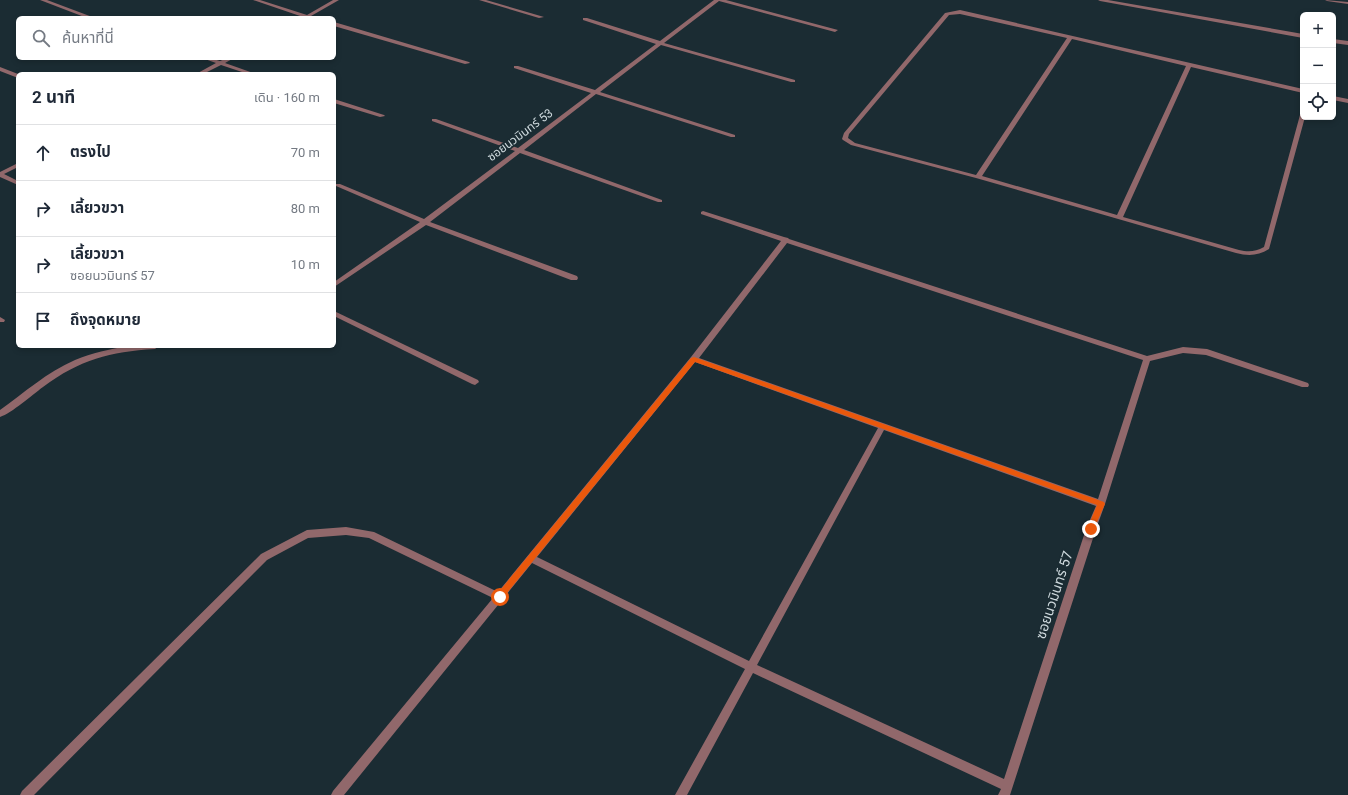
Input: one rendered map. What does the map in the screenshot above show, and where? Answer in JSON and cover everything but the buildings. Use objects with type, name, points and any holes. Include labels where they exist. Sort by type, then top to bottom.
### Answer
[{"type":"street","points":[[42,0],[86,16]]},
{"type":"street","points":[[255,0],[302,16]]},
{"type":"street","points":[[311,16],[337,0]]},
{"type":"street","points":[[481,0],[541,17]]},
{"type":"street","points":[[719,0],[835,30]]},
{"type":"street","name":"ซอยนวมินทร์ 53","points":[[336,284],[425,222],[595,92],[719,0]]},
{"type":"street","points":[[1100,0],[1300,35]]},
{"type":"street","points":[[1327,0],[1348,3]]},
{"type":"street","points":[[1300,90],[960,12],[947,14],[846,134],[845,139],[853,144],[978,177],[1228,249],[1259,254],[1267,248],[1302,120]]},
{"type":"street","points":[[585,19],[660,43],[793,81]]},
{"type":"street","points":[[336,25],[468,63]]},
{"type":"street","points":[[978,177],[1070,38]]},
{"type":"street","points":[[1336,41],[1348,43]]},
{"type":"street","points":[[210,60],[246,72]]},
{"type":"street","points":[[203,72],[227,60]]},
{"type":"street","points":[[1119,217],[1188,65]]},
{"type":"street","points":[[516,67],[733,136]]},
{"type":"street","points":[[0,69],[16,75]]},
{"type":"street","points":[[1336,99],[1348,101]]},
{"type":"street","points":[[336,101],[382,116]]},
{"type":"street","points":[[434,120],[660,201]]},
{"type":"street","points":[[0,175],[16,166]]},
{"type":"street","points":[[0,175],[16,182]]},
{"type":"street","points":[[338,185],[425,222],[574,278]]},
{"type":"street","points":[[703,213],[1147,359],[1183,350],[1207,352],[1305,385]]},
{"type":"street","points":[[337,795],[694,359],[786,240]]},
{"type":"street","points":[[336,314],[475,382]]},
{"type":"street","points":[[0,414],[66,368],[94,356],[125,348]]},
{"type":"street","points":[[694,359],[1101,504]]},
{"type":"street","name":"ซอยนวมินทร์ 57","points":[[1006,791],[1091,529],[1101,504],[1147,359]]},
{"type":"street","points":[[681,795],[882,427]]},
{"type":"street","points":[[26,795],[264,557],[307,534],[346,531],[371,535],[500,597]]},
{"type":"street","points":[[530,558],[1006,791]]},
{"type":"route","points":[[500,597],[530,558],[694,359],[1101,504],[1091,529]]}]
